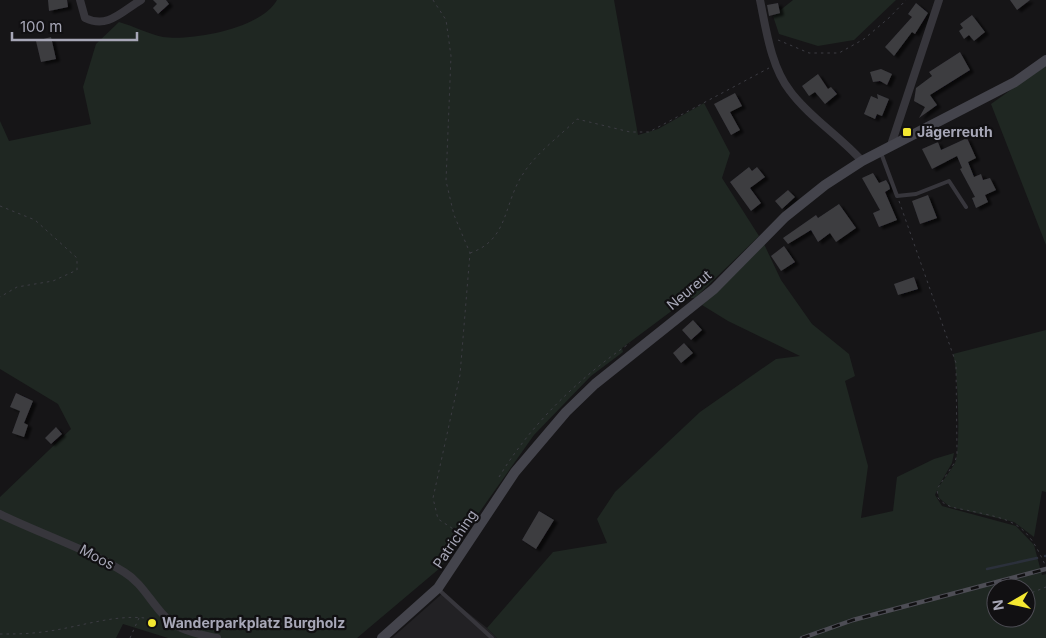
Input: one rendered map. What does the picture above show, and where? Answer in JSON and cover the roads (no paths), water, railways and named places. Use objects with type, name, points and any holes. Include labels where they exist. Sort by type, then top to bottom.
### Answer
[{"type":"street","points":[[80,0],[85,18],[94,22],[105,23],[141,0]]},
{"type":"street","points":[[760,0],[776,64],[791,93],[840,137],[862,161]]},
{"type":"street","points":[[891,145],[939,0]]},
{"type":"street","name":"Neureut","points":[[537,443],[595,384],[714,289],[785,217],[825,185],[891,145],[1015,82],[1046,60]]},
{"type":"street","name":"Patriching","points":[[382,638],[438,588],[471,541],[515,472],[537,443]]},
{"type":"street","name":"Moos","points":[[0,514],[75,545],[126,572],[176,625],[196,634],[217,638]]},
{"type":"lane","points":[[880,151],[898,196],[916,194],[949,181],[966,207]]},
{"type":"lane","points":[[438,588],[492,638]]},
{"type":"waterway","points":[[987,569],[1037,558]]},
{"type":"railway","points":[[802,638],[853,620],[1046,569]]},
{"type":"place","name":"Jägerreuth","points":[[907,132]]},
{"type":"place","name":"Wanderparkplatz Burgholz","points":[[152,623]]}]
